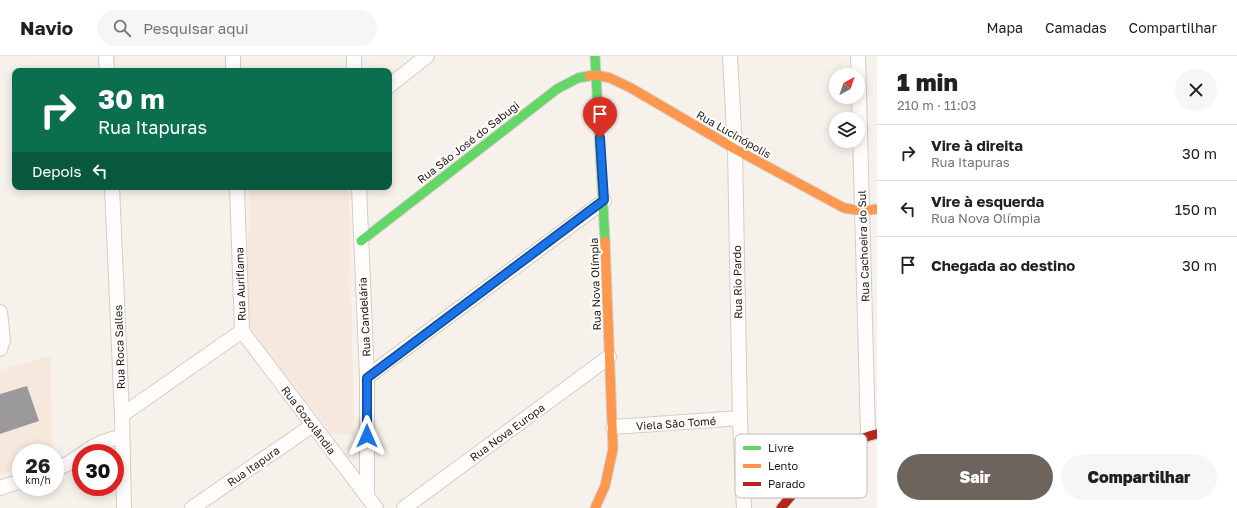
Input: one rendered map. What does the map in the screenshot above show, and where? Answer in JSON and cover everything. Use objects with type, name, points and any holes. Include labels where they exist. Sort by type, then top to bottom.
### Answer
[{"type":"street","points":[[106,56],[107,68]]},
{"type":"street","points":[[233,56],[233,68]]},
{"type":"street","points":[[354,56],[354,68]]},
{"type":"street","points":[[392,84],[427,56]]},
{"type":"street","name":"Rua Nova Olímpia","points":[[595,508],[603,495],[609,476],[613,449],[604,200],[596,56]]},
{"type":"street","name":"Rua Rio Pardo","points":[[730,56],[735,149],[741,434]]},
{"type":"street","name":"Rua Cachoeira do Sul","points":[[858,56],[862,211],[873,435]]},
{"type":"street","name":"Rua Lucinópolis","points":[[596,74],[610,78],[631,88],[735,149],[844,208],[862,211]]},
{"type":"street","name":"Rua São José do Sabugi","points":[[361,241],[557,89],[578,78],[596,74]]},
{"type":"street","name":"Rua Roca Salles","points":[[112,190],[122,415],[124,508]]},
{"type":"street","name":"Rua Auriflama","points":[[122,415],[242,331],[237,190]]},
{"type":"street","name":"Rua Candelária","points":[[359,190],[367,378],[367,495]]},
{"type":"street","points":[[367,378],[604,200]]},
{"type":"street","points":[[862,211],[877,208]]},
{"type":"street","points":[[0,312],[3,340],[0,349]]},
{"type":"street","name":"Rua Gozolândia","points":[[242,331],[376,508]]},
{"type":"street","name":"Rua Nova Europa","points":[[404,508],[609,357]]},
{"type":"street","name":"Viela São Tomé","points":[[613,427],[740,418]]},
{"type":"street","name":"Rua Itapura","points":[[192,508],[313,425]]},
{"type":"street","points":[[97,444],[112,438],[122,437]]},
{"type":"street","points":[[0,488],[12,484]]},
{"type":"street","name":"Rua Rio Pardo","points":[[744,498],[744,508]]},
{"type":"street","points":[[781,508],[789,498]]},
{"type":"shaded area","points":[[249,190],[349,190],[354,435],[331,433],[248,324]]},
{"type":"shaded area","points":[[50,356],[53,444],[12,444],[12,471],[0,475],[0,370]]},
{"type":"building","points":[[27,386],[39,421],[0,434],[0,394]]},
{"type":"traffic: fast","points":[[595,56],[605,241]]},
{"type":"traffic: fast","points":[[361,241],[557,89],[578,78],[589,76]]},
{"type":"traffic: slow","points":[[589,76],[596,75],[610,78],[631,88],[735,149],[844,208],[862,211],[877,209]]},
{"type":"traffic: slow","points":[[595,508],[605,486],[613,449],[605,241]]},
{"type":"traffic: jam","points":[[867,437],[877,434]]},
{"type":"traffic: jam","points":[[781,508],[790,498]]},
{"type":"route","points":[[367,436],[367,378],[604,200],[600,138]]}]
